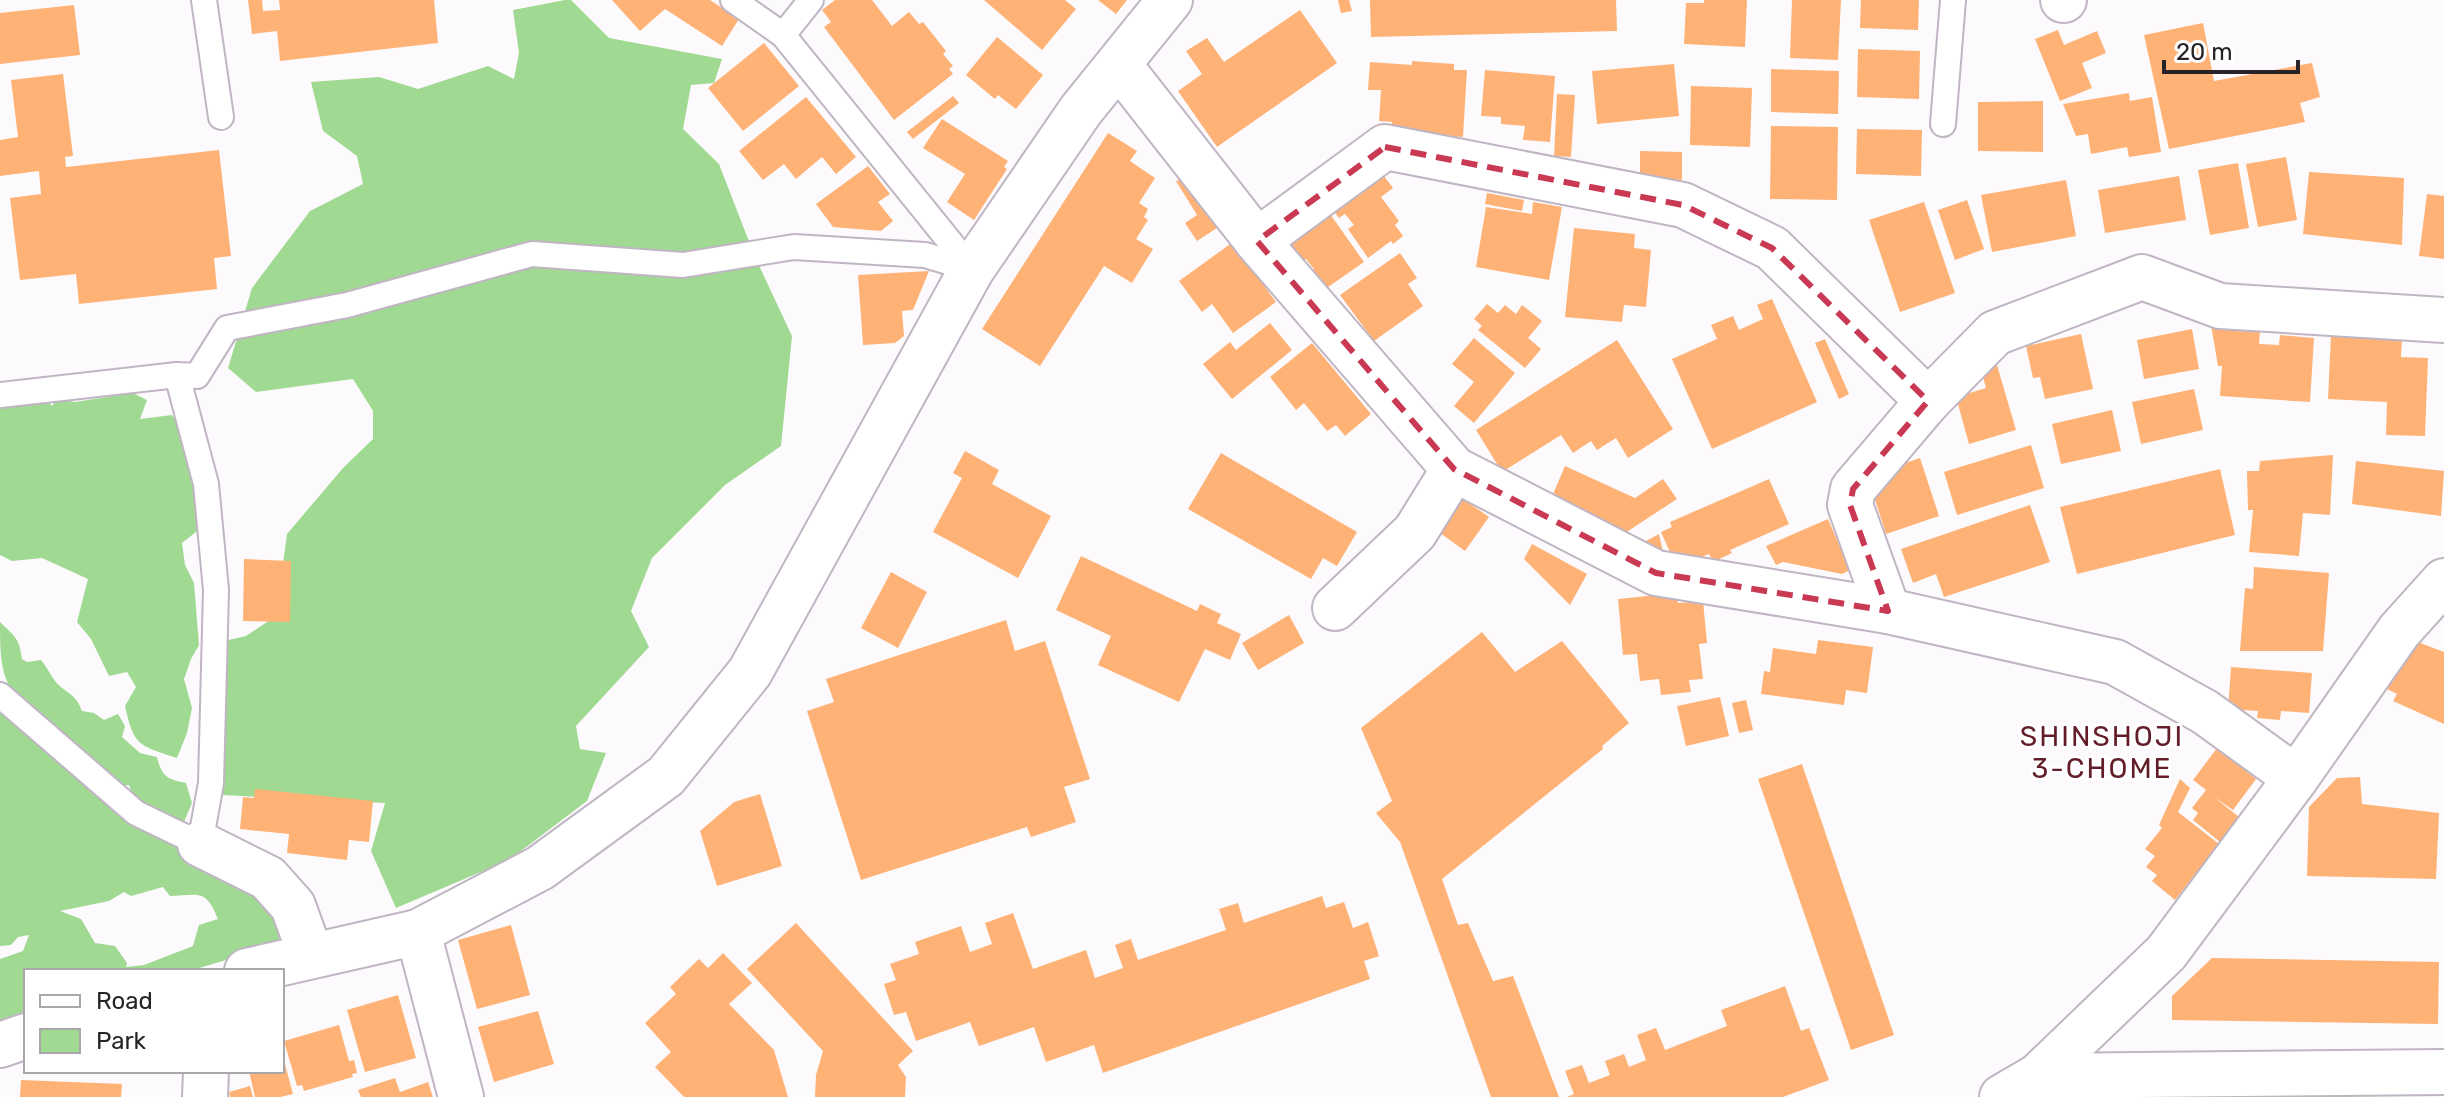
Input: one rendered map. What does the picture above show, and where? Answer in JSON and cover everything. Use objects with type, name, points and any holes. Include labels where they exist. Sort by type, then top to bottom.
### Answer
[{"type":"street","points":[[256,969],[418,932],[540,868],[666,776],[750,672],[972,269],[1081,110],[1170,0]]},
{"type":"street","points":[[1119,65],[1257,241],[1454,469],[1656,573],[1888,611],[2115,662],[2205,712],[2296,778]]},
{"type":"street","points":[[1257,241],[1385,147],[1683,205],[1772,248],[1928,401]]},
{"type":"street","points":[[1888,611],[1850,505],[1853,489],[1928,401],[1995,333],[2142,277],[2220,306],[2444,320]]},
{"type":"street","points":[[1335,608],[1415,532],[1454,469]]},
{"type":"street","points":[[2020,1086],[2166,953],[2296,778],[2399,631],[2444,581]]},
{"type":"street","points":[[200,844],[268,878],[293,906],[311,956]]},
{"type":"street","points":[[418,932],[461,1097]]},
{"type":"street","points":[[0,1045],[24,1037]]},
{"type":"street","points":[[2020,1086],[2444,1072]]},
{"type":"street","points":[[205,1097],[206,1073]]},
{"type":"lane","points":[[204,0],[221,117]]},
{"type":"lane","points":[[733,0],[783,35],[972,269]]},
{"type":"lane","points":[[783,35],[811,0]]},
{"type":"lane","points":[[1943,124],[1953,0]]},
{"type":"lane","points":[[0,395],[177,375],[197,376],[227,328],[347,305],[532,254],[683,265],[794,247],[925,255],[972,269]]},
{"type":"lane","points":[[0,695],[136,813],[200,844],[211,783],[216,590],[206,484],[177,375]]},
{"type":"highlighted area","points":[[1385,147],[1683,205],[1772,248],[1928,401],[1853,489],[1850,505],[1888,611],[1656,573],[1454,469],[1257,241]]},
{"type":"green space","points":[[571,0],[609,38],[722,59],[714,83],[691,85],[683,129],[719,164],[755,257],[792,336],[781,446],[725,485],[652,558],[631,611],[649,647],[576,726],[580,749],[606,753],[587,801],[509,860],[396,908],[371,851],[385,803],[223,795],[224,641],[246,636],[276,616],[287,534],[343,468],[373,439],[373,411],[353,379],[256,392],[228,368],[252,288],[310,211],[363,184],[357,156],[323,131],[311,82],[379,77],[418,89],[488,66],[514,79],[519,53],[513,10]]},
{"type":"green space","points":[[133,393],[147,400],[140,419],[172,415],[179,424],[188,420],[201,528],[182,543],[185,565],[194,583],[199,645],[184,679],[192,708],[177,758],[146,746],[135,737],[125,706],[136,687],[127,672],[109,676],[91,639],[77,622],[88,579],[42,558],[12,561],[0,555],[0,403],[33,404],[46,399],[52,406],[57,399],[75,402]]},
{"type":"green space","points":[[0,622],[16,638],[22,659],[27,662],[41,660],[58,684],[76,699],[82,711],[94,713],[104,720],[118,714],[125,726],[122,737],[140,753],[157,757],[166,776],[186,783],[192,803],[184,822],[172,827],[153,815],[136,798],[129,785],[118,786],[40,721],[37,710],[16,695],[9,685],[2,663]]},
{"type":"green space","points":[[0,695],[239,883],[285,932],[277,949],[250,953],[196,969],[24,969],[24,1022],[0,1030],[0,959],[23,951],[29,935],[18,937],[11,945],[0,946]],"holes":[[[163,887],[170,896],[205,898],[218,919],[199,925],[193,946],[144,965],[126,967],[127,963],[115,946],[95,943],[81,919],[60,911],[109,901],[124,892],[131,896]]]},
{"type":"building","points":[[248,0],[262,0],[263,11],[280,10],[279,0],[434,0],[438,43],[280,61],[277,31],[252,34]]},
{"type":"building","points":[[612,0],[710,0],[739,19],[722,46],[665,9],[640,31]]},
{"type":"building","points":[[835,0],[872,0],[892,26],[909,12],[919,24],[923,22],[946,51],[943,54],[953,66],[949,69],[953,74],[894,120],[824,27],[831,22],[822,10]]},
{"type":"building","points":[[984,0],[1065,0],[1076,9],[1042,50]]},
{"type":"building","points":[[1098,0],[1127,0],[1116,14]]},
{"type":"building","points":[[1338,0],[1349,0],[1352,11],[1341,13]]},
{"type":"building","points":[[1370,0],[1616,0],[1617,31],[1371,37]]},
{"type":"building","points":[[1704,0],[1747,0],[1745,47],[1684,44],[1686,3],[1704,3]]},
{"type":"building","points":[[1792,0],[1841,0],[1838,60],[1790,58]]},
{"type":"building","points":[[1861,0],[1919,0],[1918,30],[1860,28]]},
{"type":"building","points":[[74,5],[80,55],[0,64],[0,13]]},
{"type":"building","points":[[1300,10],[1337,63],[1217,147],[1178,91],[1202,74],[1186,51],[1207,38],[1224,62]]},
{"type":"building","points":[[2203,23],[2214,81],[2312,63],[2320,97],[2300,103],[2305,122],[2169,149],[2144,35]]},
{"type":"building","points":[[2058,30],[2064,45],[2097,31],[2106,53],[2082,63],[2092,88],[2060,101],[2035,39]]},
{"type":"building","points":[[997,37],[1043,75],[1016,109],[998,95],[995,99],[966,75]]},
{"type":"building","points":[[764,43],[799,86],[743,131],[708,88]]},
{"type":"building","points":[[1858,49],[1920,51],[1919,99],[1857,97]]},
{"type":"building","points":[[1412,61],[1454,64],[1454,70],[1467,70],[1463,137],[1391,132],[1392,122],[1379,121],[1381,90],[1368,90],[1370,62],[1412,65]]},
{"type":"building","points":[[1674,64],[1679,116],[1597,124],[1592,71]]},
{"type":"building","points":[[1771,69],[1839,71],[1838,114],[1771,112]]},
{"type":"building","points":[[1485,70],[1555,76],[1550,142],[1523,140],[1525,126],[1501,124],[1501,117],[1481,116]]},
{"type":"building","points":[[63,74],[73,156],[65,157],[66,167],[219,150],[231,256],[214,258],[217,289],[79,304],[76,274],[20,280],[10,198],[41,194],[39,171],[0,176],[0,140],[18,137],[11,80]]},
{"type":"building","points":[[1691,86],[1752,88],[1750,147],[1690,145]]},
{"type":"building","points":[[2129,93],[2130,101],[2152,97],[2161,152],[2129,157],[2127,147],[2091,154],[2088,134],[2076,136],[2063,104]]},
{"type":"building","points":[[1557,94],[1575,95],[1571,157],[1554,156]]},
{"type":"building","points":[[953,96],[959,103],[913,139],[907,132]]},
{"type":"building","points":[[806,97],[856,157],[836,174],[822,157],[796,179],[784,164],[763,180],[739,151]]},
{"type":"building","points":[[2043,101],[2043,152],[1978,151],[1978,102]]},
{"type":"building","points":[[942,119],[1008,161],[1004,167],[1007,169],[974,220],[947,202],[965,174],[923,148]]},
{"type":"building","points":[[1771,126],[1838,127],[1837,200],[1770,199]]},
{"type":"building","points":[[1857,129],[1922,130],[1921,176],[1856,174]]},
{"type":"building","points":[[1108,133],[1137,151],[1130,161],[1155,178],[1139,203],[1148,209],[1144,217],[1148,220],[1136,239],[1153,249],[1132,283],[1104,266],[1040,366],[982,329]]},
{"type":"building","points":[[1640,151],[1682,152],[1682,180],[1640,179]]},
{"type":"building","points":[[2286,157],[2297,220],[2258,227],[2246,164]]},
{"type":"building","points":[[2238,163],[2249,228],[2210,235],[2198,170]]},
{"type":"building","points":[[868,166],[890,194],[878,202],[893,221],[881,231],[833,227],[816,204]]},
{"type":"building","points":[[1378,168],[1393,188],[1381,197],[1399,221],[1395,225],[1403,236],[1368,258],[1348,229],[1354,225],[1345,214],[1339,218],[1329,205]]},
{"type":"building","points":[[2309,172],[2404,178],[2402,245],[2303,234]]},
{"type":"building","points":[[2179,176],[2186,220],[2105,233],[2098,190]]},
{"type":"building","points":[[1184,177],[1217,228],[1197,241],[1185,223],[1197,215],[1176,181]]},
{"type":"building","points":[[2066,180],[2076,236],[1992,252],[1981,195]]},
{"type":"building","points":[[1487,193],[1524,200],[1522,211],[1485,204]]},
{"type":"building","points":[[2427,194],[2444,196],[2444,259],[2419,256]]},
{"type":"building","points":[[1967,200],[1984,249],[1955,260],[1938,210]]},
{"type":"building","points":[[1533,202],[1562,207],[1549,280],[1476,267],[1486,207],[1532,214]]},
{"type":"building","points":[[1924,202],[1955,293],[1900,312],[1869,220]]},
{"type":"building","points":[[1323,204],[1364,262],[1321,292],[1308,273],[1314,269],[1306,259],[1300,264],[1284,242]]},
{"type":"building","points":[[1574,228],[1635,234],[1634,248],[1651,250],[1646,307],[1624,305],[1622,322],[1565,317]]},
{"type":"building","points":[[1233,242],[1276,302],[1233,333],[1212,304],[1202,312],[1179,281]]},
{"type":"building","points":[[1400,253],[1417,278],[1408,284],[1423,306],[1374,341],[1340,295]]},
{"type":"building","points":[[929,271],[913,310],[902,311],[904,336],[895,343],[863,345],[858,275]]},
{"type":"building","points":[[1772,299],[1817,402],[1712,449],[1672,359],[1717,339],[1711,325],[1733,316],[1739,330],[1763,319],[1757,305]]},
{"type":"building","points":[[1487,304],[1498,313],[1505,305],[1516,314],[1522,305],[1542,321],[1528,338],[1541,349],[1525,368],[1478,330],[1482,326],[1474,319]]},
{"type":"building","points":[[2210,319],[2236,320],[2235,331],[2260,332],[2259,344],[2279,345],[2280,335],[2314,338],[2310,402],[2220,396],[2222,366],[2218,366]]},
{"type":"building","points":[[1270,323],[1292,350],[1232,399],[1203,364],[1230,342],[1236,350]]},
{"type":"building","points":[[2192,329],[2199,369],[2144,379],[2137,340]]},
{"type":"building","points":[[2081,334],[2093,389],[2045,399],[2040,377],[2033,378],[2026,346]]},
{"type":"building","points":[[2331,335],[2402,338],[2401,357],[2428,358],[2425,436],[2386,435],[2387,402],[2328,399]]},
{"type":"building","points":[[1474,338],[1515,373],[1474,423],[1454,406],[1474,382],[1452,364]]},
{"type":"building","points":[[1825,339],[1849,394],[1839,399],[1815,343]]},
{"type":"building","points":[[1617,340],[1673,429],[1628,458],[1616,438],[1597,450],[1591,441],[1573,453],[1561,435],[1502,472],[1476,430]]},
{"type":"building","points":[[1312,343],[1371,414],[1345,436],[1336,425],[1327,431],[1304,403],[1296,410],[1270,377]]},
{"type":"building","points":[[1997,365],[2016,430],[1969,444],[1956,397],[1986,388],[1981,370]]},
{"type":"building","points":[[2194,389],[2203,430],[2141,444],[2132,402]]},
{"type":"building","points":[[2112,410],[2121,451],[2061,464],[2052,424]]},
{"type":"building","points":[[2031,445],[2044,488],[1957,515],[1944,472]]},
{"type":"building","points":[[965,451],[999,470],[992,484],[1051,516],[1018,578],[933,532],[962,478],[953,473]]},
{"type":"building","points":[[1221,453],[1357,532],[1337,566],[1323,558],[1311,579],[1188,509]]},
{"type":"building","points":[[2333,455],[2330,515],[2303,513],[2299,556],[2249,552],[2253,510],[2248,510],[2247,471],[2259,471],[2260,461]]},
{"type":"building","points":[[1920,458],[1939,516],[1886,534],[1870,484],[1896,476],[1893,467]]},
{"type":"building","points":[[2356,461],[2444,471],[2441,516],[2352,504]]},
{"type":"building","points":[[1565,466],[1635,498],[1663,479],[1677,499],[1625,533],[1551,499]]},
{"type":"building","points":[[2220,469],[2235,535],[2077,574],[2060,507]]},
{"type":"building","points":[[1769,479],[1789,524],[1730,550],[1732,553],[1713,562],[1709,554],[1689,562],[1685,554],[1673,559],[1661,532],[1672,527],[1670,522]]},
{"type":"building","points":[[1459,496],[1489,517],[1465,551],[1436,530]]},
{"type":"building","points":[[2030,505],[2050,562],[1944,597],[1936,574],[1913,583],[1901,549]]},
{"type":"building","points":[[1828,519],[1850,570],[1842,574],[1783,562],[1776,565],[1766,546]]},
{"type":"building","points":[[1659,534],[1664,556],[1633,548]]},
{"type":"building","points":[[1532,544],[1587,574],[1570,605],[1524,559]]},
{"type":"building","points":[[1081,556],[1197,611],[1200,604],[1221,614],[1217,623],[1241,634],[1230,660],[1205,649],[1179,702],[1098,665],[1111,636],[1056,610]]},
{"type":"building","points":[[244,559],[291,561],[290,622],[243,621]]},
{"type":"building","points":[[2254,567],[2329,573],[2323,651],[2240,651],[2245,588],[2253,589]]},
{"type":"building","points":[[891,572],[927,592],[898,648],[861,628]]},
{"type":"building","points":[[1677,593],[1678,603],[1703,601],[1707,643],[1699,644],[1703,679],[1689,680],[1691,692],[1661,695],[1659,679],[1640,681],[1637,654],[1623,655],[1618,599]]},
{"type":"building","points":[[1289,615],[1304,643],[1258,670],[1242,643]]},
{"type":"building","points":[[1006,620],[1015,651],[1045,641],[1090,779],[1064,787],[1076,822],[1031,837],[1027,827],[861,880],[807,711],[834,702],[826,679]]},
{"type":"building","points":[[1482,632],[1515,672],[1562,641],[1629,723],[1602,746],[1603,749],[1442,879],[1458,925],[1468,923],[1493,981],[1513,976],[1559,1097],[1491,1097],[1400,842],[1376,813],[1392,801],[1361,728]]},
{"type":"building","points":[[2410,639],[2444,652],[2444,724],[2393,701],[2397,694],[2385,688]]},
{"type":"building","points":[[1818,640],[1873,647],[1867,693],[1846,690],[1844,705],[1761,694],[1764,671],[1770,672],[1773,648],[1816,654]]},
{"type":"building","points":[[2231,667],[2312,673],[2309,713],[2281,711],[2280,720],[2257,718],[2258,711],[2228,709]]},
{"type":"building","points":[[1720,697],[1729,736],[1686,746],[1677,706]]},
{"type":"building","points":[[1746,700],[1753,730],[1739,733],[1732,703]]},
{"type":"building","points":[[2217,748],[2256,779],[2233,810],[2214,797],[2239,817],[2220,842],[2193,820],[2198,813],[2192,808],[2206,790],[2193,780]]},
{"type":"building","points":[[1802,764],[1894,1035],[1851,1050],[1758,779]]},
{"type":"building","points":[[2360,777],[2362,804],[2439,813],[2436,879],[2307,876],[2309,807],[2337,778]]},
{"type":"building","points":[[2180,779],[2190,788],[2178,812],[2219,844],[2175,900],[2152,881],[2157,875],[2146,867],[2155,856],[2145,849],[2162,828],[2159,825]]},
{"type":"building","points":[[255,789],[373,801],[369,842],[349,840],[347,860],[287,853],[289,834],[240,829],[243,797],[254,798]]},
{"type":"building","points":[[760,794],[782,866],[717,886],[700,831],[734,802]]},
{"type":"building","points":[[1322,896],[1326,908],[1344,902],[1353,928],[1368,922],[1379,956],[1364,961],[1370,979],[1103,1073],[1094,1045],[1046,1062],[1034,1027],[979,1046],[970,1022],[916,1041],[906,1012],[894,1015],[884,984],[896,980],[890,964],[919,954],[915,942],[961,926],[970,952],[992,944],[985,923],[1013,913],[1033,969],[1086,950],[1095,978],[1123,968],[1115,945],[1131,939],[1138,960],[1226,930],[1219,909],[1238,903],[1244,923]]},
{"type":"building","points":[[796,923],[913,1051],[898,1065],[906,1077],[905,1097],[815,1097],[816,1075],[823,1051],[747,969]]},
{"type":"building","points":[[511,925],[530,995],[477,1009],[458,940]]},
{"type":"building","points":[[723,953],[752,983],[729,1004],[774,1050],[788,1097],[684,1097],[655,1067],[671,1052],[645,1023],[676,994],[670,987],[699,959],[708,968]]},
{"type":"building","points":[[2212,958],[2439,962],[2438,1024],[2172,1020],[2172,996]]},
{"type":"building","points":[[1785,986],[1801,1031],[1809,1028],[1829,1080],[1783,1097],[1567,1097],[1574,1094],[1565,1071],[1582,1065],[1589,1083],[1610,1075],[1605,1061],[1624,1054],[1629,1067],[1646,1060],[1637,1035],[1656,1028],[1665,1050],[1727,1026],[1721,1010]]},
{"type":"building","points":[[398,995],[416,1058],[365,1072],[347,1010]]},
{"type":"building","points":[[538,1011],[554,1064],[494,1082],[478,1027]]},
{"type":"building","points":[[339,1025],[349,1061],[354,1060],[357,1073],[352,1074],[353,1077],[304,1091],[302,1085],[297,1086],[284,1041]]},
{"type":"building","points":[[284,1060],[293,1094],[255,1097],[249,1073],[284,1073]]},
{"type":"building","points":[[395,1078],[400,1092],[428,1082],[433,1097],[361,1097],[358,1090]]},
{"type":"building","points":[[21,1080],[122,1084],[121,1097],[20,1097]]},
{"type":"building","points":[[250,1086],[253,1097],[230,1097],[229,1092]]},
{"type":"district","name":"SHINSHOJI 3-CHOME","points":[[2102,752]]}]
